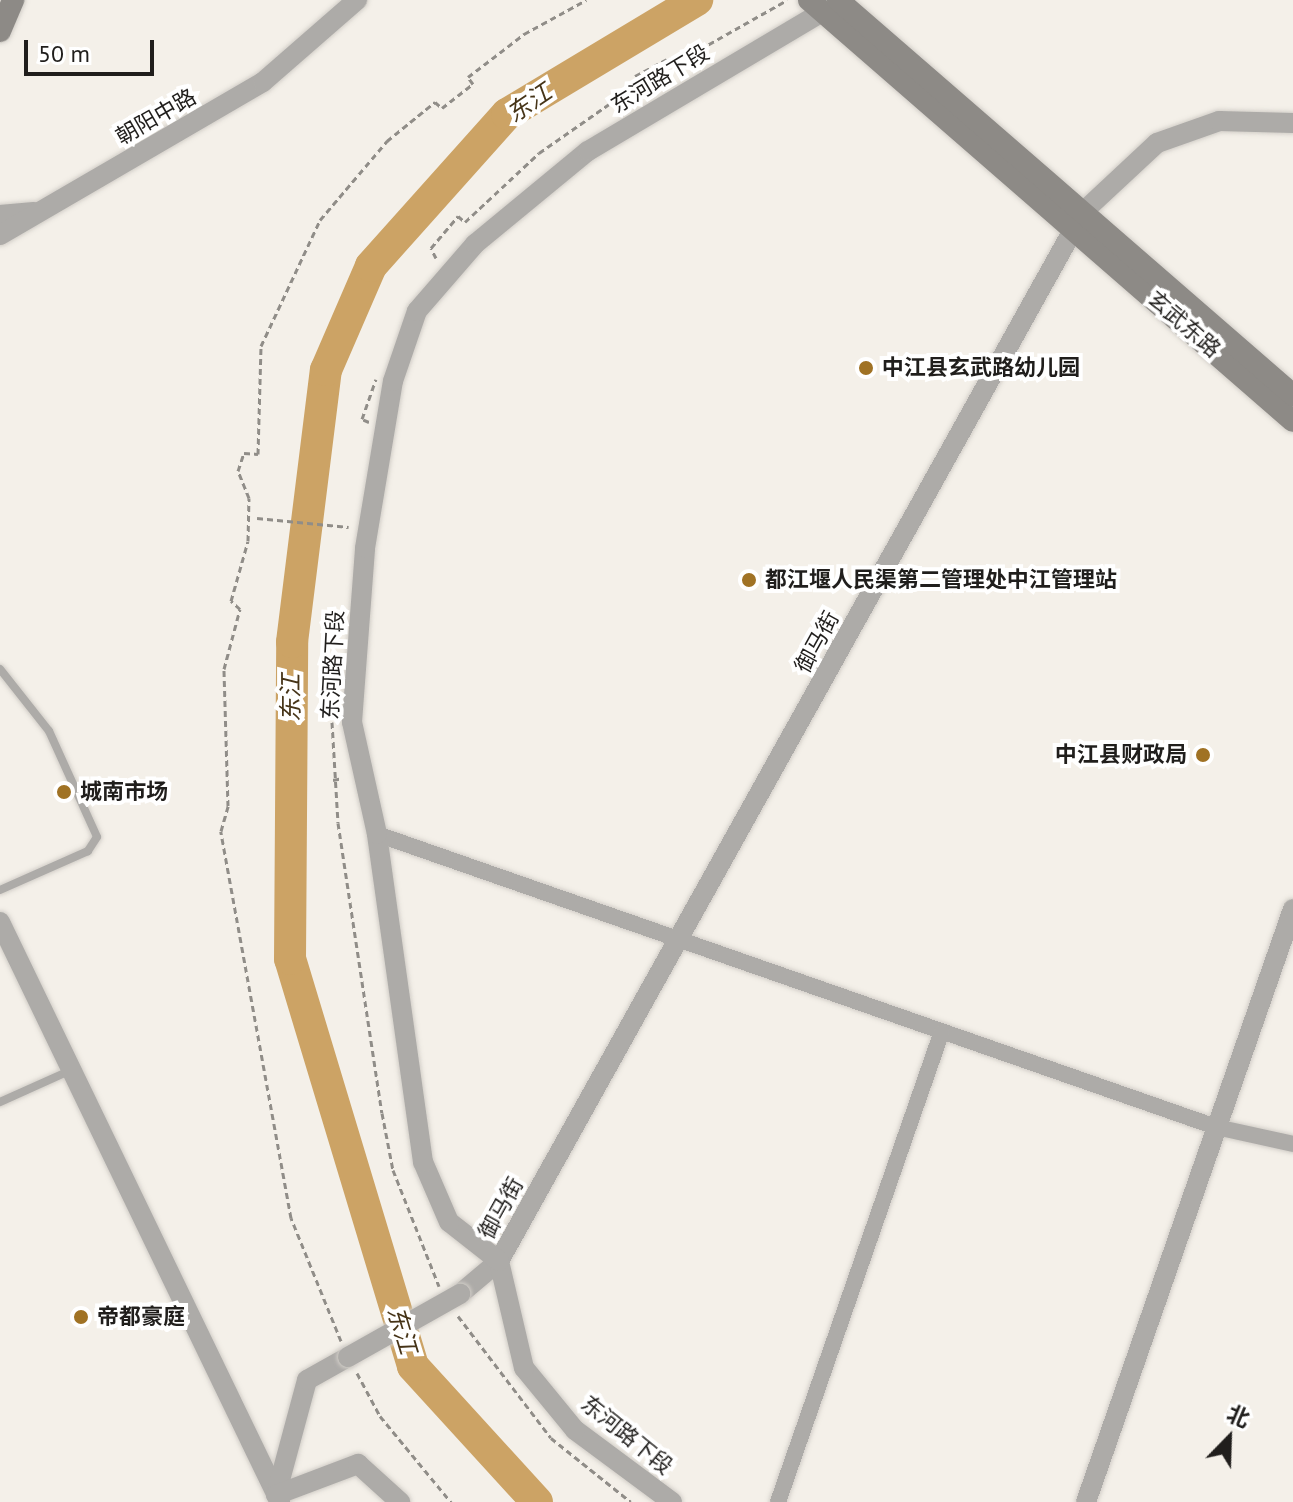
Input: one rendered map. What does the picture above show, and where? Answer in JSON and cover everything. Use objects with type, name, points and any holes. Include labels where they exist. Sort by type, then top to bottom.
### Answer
[{"type":"main road","points":[[0,31],[13,0]]},
{"type":"main road","points":[[830,3],[1079,220]]},
{"type":"main road","name":"玄武东路","points":[[1079,220],[1293,395]]},
{"type":"main road","name":"玄武东路","points":[[1079,220],[1293,421]]},
{"type":"street","name":"朝阳中路","points":[[0,235],[263,82],[357,0]]},
{"type":"street","name":"东河路下段","points":[[672,1502],[575,1430],[524,1368],[499,1261],[449,1222],[423,1162],[377,834],[352,722],[365,548],[393,381],[417,311],[475,244],[588,151],[830,3]]},
{"type":"street","name":"御马街","points":[[348,1356],[453,1300],[499,1261],[1079,220],[1157,143],[1219,121],[1293,123]]},
{"type":"street","points":[[0,215],[49,208]]},
{"type":"street","points":[[377,834],[1216,1127],[1293,1144]]},
{"type":"street","points":[[1086,1502],[1293,909]]},
{"type":"street","points":[[0,922],[273,1500]]},
{"type":"street","points":[[778,1502],[941,1033]]},
{"type":"street","points":[[273,1500],[307,1380],[348,1356]]},
{"type":"street","points":[[273,1500],[358,1464],[400,1502]]},
{"type":"lane","points":[[0,669],[49,731],[97,837],[88,851],[0,890]]},
{"type":"lane","points":[[0,1102],[70,1071]]},
{"type":"path","points":[[451,1502],[380,1416],[348,1356],[291,1218],[221,831],[228,806],[224,669],[240,609],[231,601],[248,541],[247,484],[238,471],[244,453],[258,454],[261,346],[320,220],[387,141],[435,102],[442,108],[473,84],[468,77],[524,34],[586,0]]},
{"type":"path","points":[[431,265],[439,254],[431,248],[458,216],[465,222],[539,153],[638,84],[635,76],[670,57],[674,64],[787,0]]},
{"type":"path","points":[[370,437],[372,424],[362,419],[372,379],[380,380],[384,366]]},
{"type":"path","points":[[257,518],[356,528]]},
{"type":"path","points":[[333,720],[333,780],[393,1170],[453,1300],[551,1438],[631,1502]]},
{"type":"path","points":[[333,780],[343,778]]},
{"type":"waterway","name":"东江","points":[[537,1502],[413,1366],[290,959],[292,642],[326,370],[371,266],[507,114],[697,0]]},
{"type":"place","name":"中江县玄武路幼儿园","points":[[866,368]]},
{"type":"place","name":"都江堰人民渠第二管理处中江管理站","points":[[749,580]]},
{"type":"place","name":"中江县财政局","points":[[1203,755]]},
{"type":"place","name":"城南市场","points":[[64,792]]},
{"type":"place","name":"帝都豪庭","points":[[81,1317]]}]
